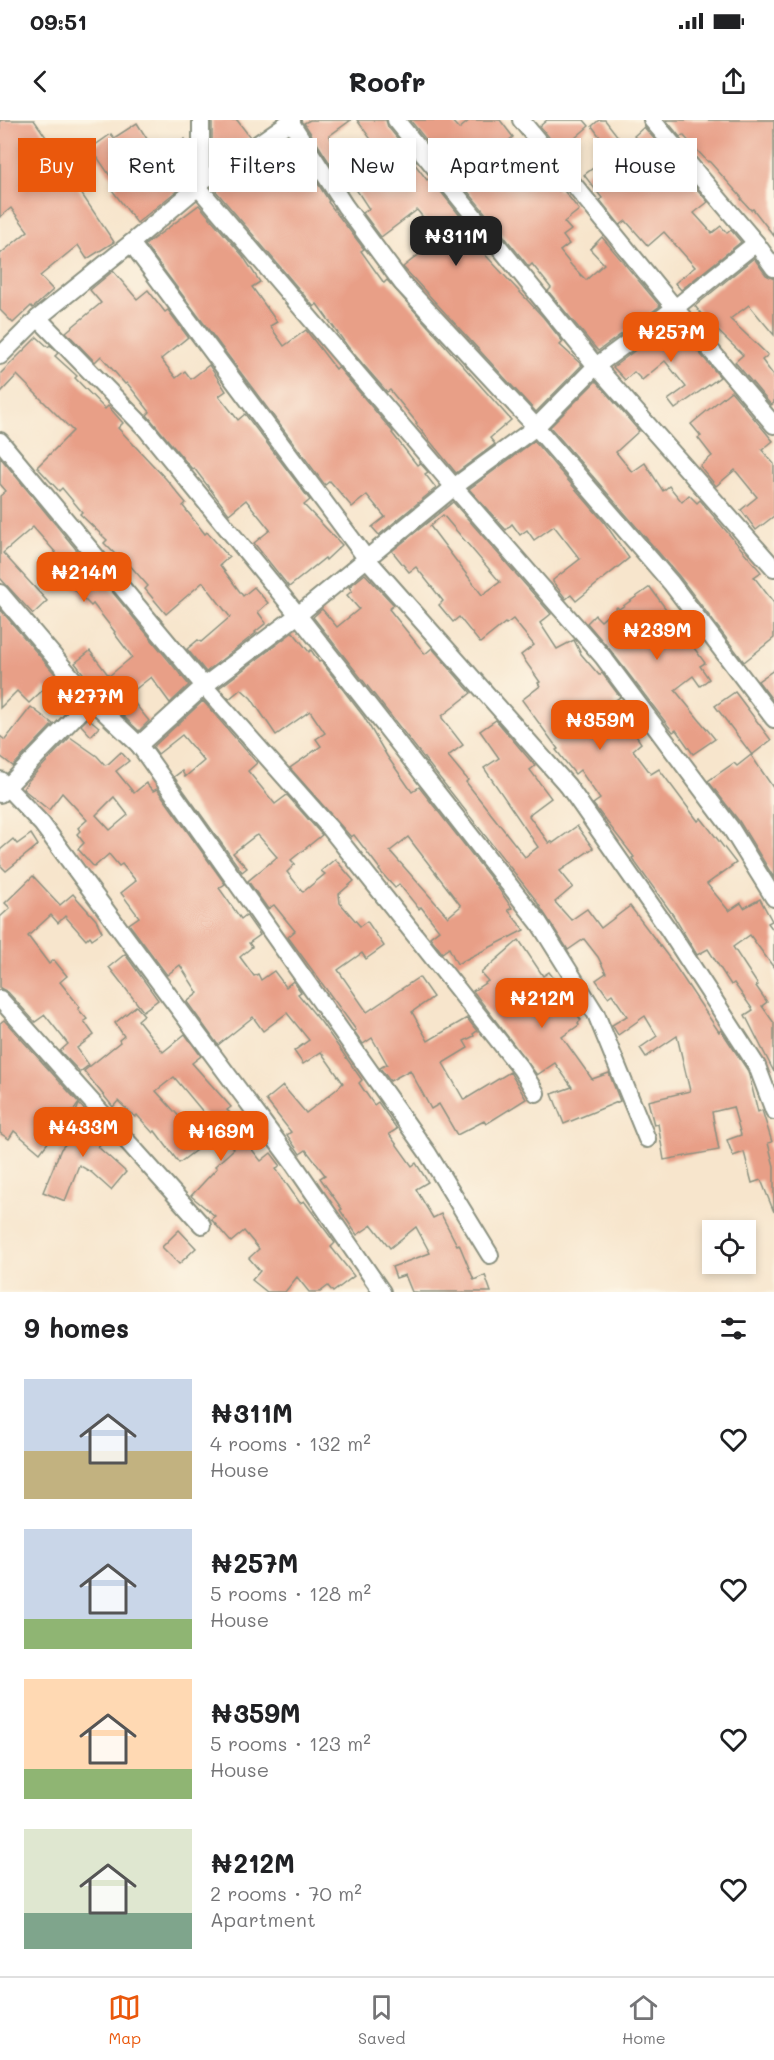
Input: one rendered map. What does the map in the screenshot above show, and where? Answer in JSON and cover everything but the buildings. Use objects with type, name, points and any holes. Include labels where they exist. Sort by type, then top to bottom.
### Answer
[{"type":"street","points":[[201,120],[199,184],[454,486],[603,657],[730,827],[774,898]]},
{"type":"street","points":[[396,120],[596,366],[774,568]]},
{"type":"street","points":[[521,120],[774,425]]},
{"type":"street","points":[[652,120],[773,266]]},
{"type":"street","points":[[0,356],[38,318],[131,243],[199,184],[291,121],[345,206],[402,283],[536,427],[671,583],[774,719]]},
{"type":"street","points":[[131,243],[366,558],[568,786],[668,929],[757,1066],[774,1111]]},
{"type":"street","points":[[139,745],[204,686],[298,615],[454,486],[536,427],[596,366],[675,308],[756,243]]},
{"type":"street","points":[[38,318],[145,428],[298,615],[539,923],[596,1014],[647,1139]]},
{"type":"street","points":[[0,441],[204,686],[329,827],[520,1069],[536,1093]]},
{"type":"street","points":[[0,593],[91,700],[139,745],[427,1152],[490,1255]]},
{"type":"street","points":[[91,700],[2,787],[42,824],[293,1163],[382,1292]]},
{"type":"street","points":[[0,999],[202,1225]]}]
